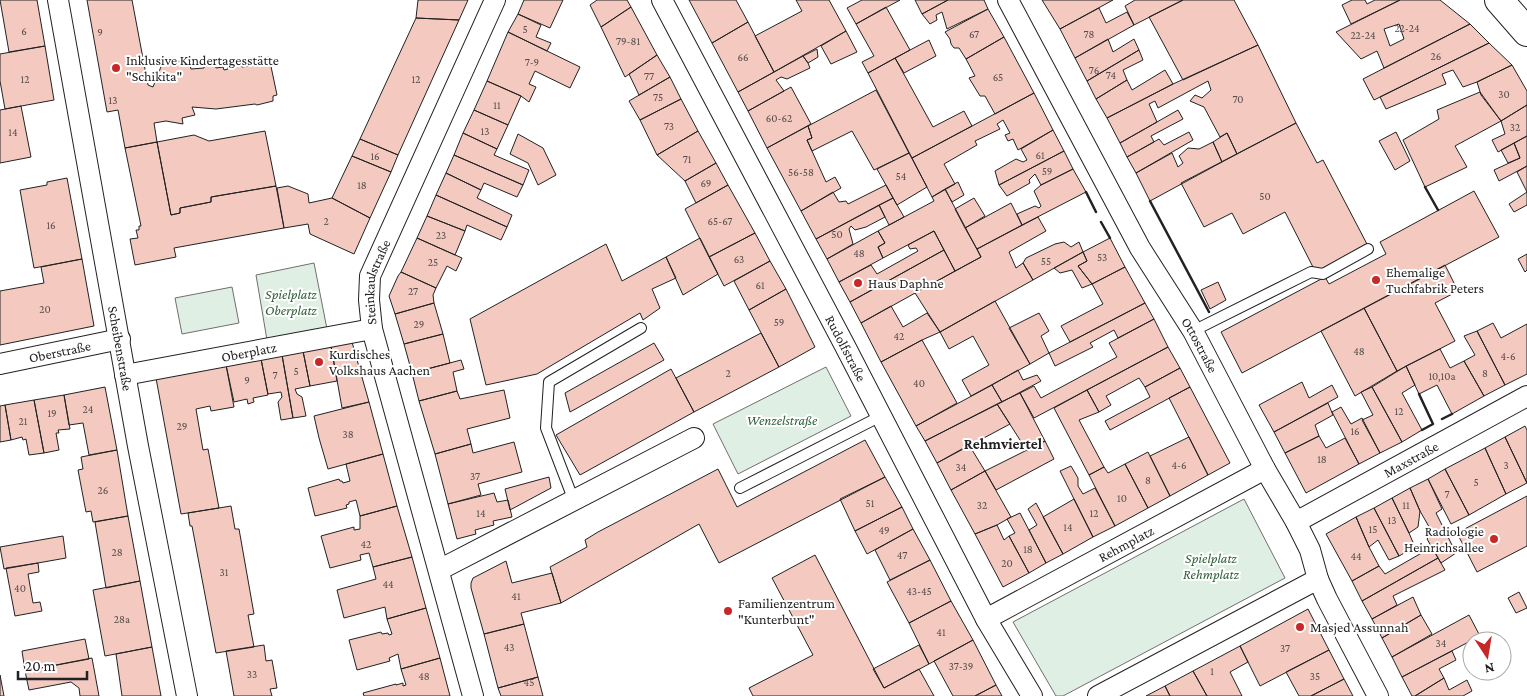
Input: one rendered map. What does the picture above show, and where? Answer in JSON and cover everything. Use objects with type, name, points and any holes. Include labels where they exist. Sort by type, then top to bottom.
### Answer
[{"type":"main road","points":[[1499,0],[1527,32]]},
{"type":"street","name":"Scheibenstraße","points":[[58,0],[138,446],[187,696]]},
{"type":"street","name":"Steinkaulstraße","points":[[473,696],[372,329],[369,300],[370,276],[495,0]]},
{"type":"street","name":"Rudolfstraße","points":[[662,0],[986,619],[1032,696]]},
{"type":"street","name":"Ottostraße","points":[[1008,0],[1140,248],[1192,331],[1265,469],[1296,522],[1310,550],[1318,579],[1327,600],[1378,696]]},
{"type":"street","name":"Oberplatz","points":[[125,375],[372,329]]},
{"type":"street","name":"Oberstraße","points":[[0,364],[120,339]]},
{"type":"street","name":"Maxstraße","points":[[1296,522],[1527,396]]},
{"type":"street","points":[[439,570],[694,438]]},
{"type":"street","name":"Rehmplatz","points":[[986,619],[1265,469]]},
{"type":"street","points":[[1098,696],[1318,579]]},
{"type":"lane","points":[[1192,331],[1311,272],[1323,274],[1368,249]]},
{"type":"lane","points":[[574,501],[546,428],[549,382],[641,328]]},
{"type":"lane","points":[[740,488],[881,416]]},
{"type":"green space","name":"Spielplatz Oberplatz","points":[[314,263],[327,329],[267,340],[256,275]]},
{"type":"green space","points":[[232,287],[239,323],[182,334],[175,298]]},
{"type":"green space","name":"Wenzelstraße","points":[[826,367],[851,416],[738,474],[713,424]]},
{"type":"green space","name":"Spielplatz Rehmplatz","points":[[1244,499],[1285,578],[1063,696],[1056,696],[1013,622]]},
{"type":"building","points":[[0,0],[37,0],[45,46],[9,52]]},
{"type":"building","points":[[87,0],[132,0],[148,85],[153,87],[162,64],[175,65],[175,61],[189,62],[191,69],[204,68],[205,62],[214,61],[216,68],[223,67],[224,70],[228,69],[227,65],[241,63],[242,67],[256,65],[255,60],[269,57],[277,95],[273,96],[273,101],[257,105],[216,109],[192,107],[195,115],[182,118],[183,124],[166,121],[154,123],[157,142],[125,148],[118,110],[107,112]]},
{"type":"building","points":[[418,0],[468,0],[459,20],[416,18]]},
{"type":"building","points":[[524,0],[563,0],[550,28],[518,14]]},
{"type":"building","points":[[597,0],[627,0],[631,7],[601,27],[590,5]]},
{"type":"building","points":[[689,0],[736,0],[748,22],[712,43]]},
{"type":"building","points":[[796,0],[829,0],[846,31],[774,72],[755,36],[802,11]]},
{"type":"building","points":[[862,0],[900,0],[856,24],[847,8]]},
{"type":"building","points":[[915,0],[948,0],[922,14]]},
{"type":"building","points":[[948,0],[984,0],[988,9],[947,29],[942,12],[936,15],[937,20],[930,24],[922,14]]},
{"type":"building","points":[[1042,0],[1113,0],[1060,29]]},
{"type":"building","points":[[1135,0],[1183,0],[1134,25],[1125,6]]},
{"type":"building","points":[[1183,0],[1234,0],[1258,45],[1183,80],[1149,17]]},
{"type":"building","points":[[1352,0],[1365,0],[1367,4],[1375,0],[1400,0],[1351,24],[1342,5]]},
{"type":"building","points":[[1400,0],[1440,0],[1470,24],[1384,68],[1377,51],[1361,59],[1336,32]],"holes":[[[1399,24],[1404,39],[1390,46],[1384,29]]]},
{"type":"building","points":[[631,7],[657,55],[625,77],[601,27]]},
{"type":"building","points":[[886,7],[910,50],[868,73],[862,62],[874,56],[856,24]]},
{"type":"building","points":[[1099,8],[1106,23],[1127,12],[1134,25],[1075,58],[1060,29]]},
{"type":"building","points":[[988,9],[1004,37],[966,59],[959,48],[954,48],[945,32]]},
{"type":"building","points":[[518,14],[541,25],[536,37],[551,43],[547,51],[508,32]]},
{"type":"building","points":[[416,18],[459,20],[398,155],[360,139]]},
{"type":"building","points":[[748,22],[774,72],[738,92],[712,43]]},
{"type":"building","points":[[1470,24],[1489,43],[1374,100],[1363,79]]},
{"type":"building","points":[[846,31],[857,52],[831,64],[821,46]]},
{"type":"building","points":[[508,32],[580,67],[570,88],[535,71],[529,84],[536,87],[529,102],[521,96],[487,81]]},
{"type":"building","points":[[1004,37],[1034,93],[995,114],[985,96],[980,96],[969,78],[975,76],[966,59]]},
{"type":"building","points":[[1108,39],[1113,52],[1134,39],[1139,50],[1087,81],[1075,58]]},
{"type":"building","points":[[929,40],[936,56],[904,73],[895,58]]},
{"type":"building","points":[[1489,43],[1512,65],[1463,87],[1453,70],[1442,74],[1446,84],[1386,109],[1380,97]]},
{"type":"building","points":[[1258,45],[1296,123],[1237,154],[1227,133],[1220,137],[1204,107],[1190,101],[1195,95],[1202,98],[1211,90],[1208,81],[1158,108],[1155,101],[1149,104],[1157,122],[1120,143],[1107,118],[1173,84]]},
{"type":"building","points":[[45,46],[54,100],[5,109],[0,81],[0,54]]},
{"type":"building","points":[[817,49],[818,57],[808,63],[803,56]]},
{"type":"building","points":[[1139,50],[1143,60],[1123,70],[1127,80],[1096,99],[1087,81]]},
{"type":"building","points":[[657,55],[670,77],[639,95],[629,74]]},
{"type":"building","points":[[803,56],[810,68],[787,79],[781,77],[776,80],[784,91],[748,111],[738,92]]},
{"type":"building","points":[[895,58],[933,127],[964,111],[972,126],[912,158],[868,73]]},
{"type":"building","points":[[1512,65],[1527,91],[1527,105],[1501,121],[1481,95],[1477,82]]},
{"type":"building","points":[[1165,70],[1173,84],[1107,118],[1096,99],[1127,80],[1132,90]]},
{"type":"building","points":[[670,77],[681,99],[640,120],[629,101]]},
{"type":"building","points":[[487,81],[521,96],[508,125],[474,110]]},
{"type":"building","points":[[791,87],[811,124],[767,148],[748,111]]},
{"type":"building","points":[[876,90],[909,153],[874,170],[852,131],[812,151],[807,140],[812,138],[808,126]]},
{"type":"building","points":[[1480,92],[1501,121],[1455,146],[1467,167],[1425,187],[1403,140],[1439,119],[1437,110]]},
{"type":"building","points":[[1034,93],[1053,130],[1018,150],[1013,139],[1008,141],[1005,135],[1010,133],[1003,120],[997,124],[1000,129],[975,141],[977,145],[944,164],[955,184],[932,197],[912,158]]},
{"type":"building","points":[[681,99],[698,131],[657,155],[640,120]]},
{"type":"building","points":[[1527,105],[1527,136],[1498,152],[1492,140],[1505,134],[1501,121]]},
{"type":"building","points":[[21,106],[31,157],[0,163],[0,110]]},
{"type":"building","points":[[474,110],[508,125],[497,149],[463,133]]},
{"type":"building","points":[[1178,110],[1183,119],[1151,136],[1154,142],[1127,157],[1120,143]]},
{"type":"building","points":[[1296,123],[1317,163],[1323,160],[1368,246],[1316,273],[1285,212],[1243,234],[1232,213],[1204,227],[1181,183]]},
{"type":"building","points":[[808,126],[812,138],[807,140],[826,182],[835,177],[841,188],[801,211],[767,148]]},
{"type":"building","points":[[1053,130],[1064,151],[999,185],[995,171],[1016,159],[1023,162],[1027,160],[1021,149]]},
{"type":"building","points":[[265,131],[276,186],[211,197],[211,202],[180,208],[180,213],[171,215],[157,142],[194,135],[209,141]]},
{"type":"building","points":[[698,131],[716,163],[685,181],[657,155]]},
{"type":"building","points":[[1189,132],[1193,140],[1136,173],[1127,157],[1159,139],[1164,145]]},
{"type":"building","points":[[1396,132],[1410,161],[1395,170],[1379,141]]},
{"type":"building","points":[[463,133],[497,149],[494,155],[529,170],[523,185],[454,155]]},
{"type":"building","points":[[1227,133],[1237,154],[1222,162],[1213,142]]},
{"type":"building","points":[[518,134],[543,148],[556,175],[538,185],[528,163],[510,154]]},
{"type":"building","points":[[1527,136],[1527,166],[1499,181],[1494,170],[1520,158],[1514,143]]},
{"type":"building","points":[[360,139],[398,155],[391,172],[352,156]]},
{"type":"building","points":[[157,142],[171,215],[180,213],[180,208],[211,202],[211,197],[276,186],[284,228],[174,248],[176,257],[135,265],[130,239],[138,238],[136,230],[139,230],[139,226],[141,226],[125,148]]},
{"type":"building","points":[[1213,142],[1222,162],[1150,201],[1136,173],[1172,153],[1178,167],[1183,163],[1179,156],[1188,148],[1199,149]]},
{"type":"building","points":[[1514,143],[1520,158],[1508,163],[1501,150]]},
{"type":"building","points":[[1064,151],[1073,169],[1041,185],[1035,174],[1029,180],[1030,183],[1007,196],[999,185]]},
{"type":"building","points":[[909,153],[927,187],[897,205],[877,169]]},
{"type":"building","points":[[454,155],[523,185],[517,197],[484,183],[481,190],[446,173]]},
{"type":"building","points":[[352,156],[391,172],[370,218],[332,198]]},
{"type":"building","points":[[716,163],[728,185],[696,203],[685,181]]},
{"type":"building","points":[[1527,166],[1527,192],[1517,172]]},
{"type":"building","points":[[1073,169],[1086,192],[1022,225],[1017,214],[1035,206],[1039,208],[1041,206],[1034,191],[1041,185]]},
{"type":"building","points":[[446,173],[481,190],[477,198],[512,215],[507,227],[436,195]]},
{"type":"building","points":[[67,178],[82,259],[34,268],[20,190],[47,185],[47,182]]},
{"type":"building","points":[[958,182],[964,195],[952,202],[945,189]]},
{"type":"building","points":[[728,185],[755,233],[709,257],[685,209]]},
{"type":"building","points":[[886,185],[893,198],[816,239],[801,211],[833,192],[839,202],[846,201],[848,204]]},
{"type":"building","points":[[288,186],[308,194],[309,203],[332,198],[370,218],[354,254],[310,234],[308,224],[284,228],[277,188]]},
{"type":"building","points":[[945,189],[981,257],[955,271],[934,231],[883,258],[878,247],[885,243],[878,231],[934,201],[932,197]]},
{"type":"building","name":"Ehemalige Tuchfabrik Peters","points":[[1474,191],[1499,237],[1242,373],[1221,332],[1325,277],[1329,284],[1386,254],[1380,242]]},
{"type":"building","points":[[1527,192],[1527,205],[1514,212],[1509,204]]},
{"type":"building","points":[[436,195],[507,227],[501,240],[467,225],[465,231],[427,216]]},
{"type":"building","points":[[893,198],[904,217],[889,225],[879,205]]},
{"type":"building","points":[[974,198],[985,216],[965,228],[955,209]]},
{"type":"building","points":[[1011,203],[1022,225],[977,249],[965,228]]},
{"type":"building","points":[[879,205],[885,217],[866,227],[855,230],[851,226],[849,229],[853,244],[827,259],[816,239]]},
{"type":"building","points":[[427,216],[465,231],[455,255],[417,238]]},
{"type":"building","points":[[1038,217],[1046,231],[1009,252],[1016,268],[1023,263],[1033,280],[940,332],[915,293],[981,257],[977,249]]},
{"type":"building","points":[[878,231],[885,243],[878,247],[883,258],[839,282],[827,259]]},
{"type":"building","points":[[934,231],[944,250],[850,302],[839,282],[871,265],[877,274],[918,251],[916,248],[910,249],[908,245]]},
{"type":"building","points":[[755,233],[770,261],[724,286],[709,257]]},
{"type":"building","points":[[417,238],[462,258],[456,271],[447,266],[436,288],[401,272]]},
{"type":"building","points":[[700,238],[718,274],[683,295],[666,257]]},
{"type":"building","points":[[1110,238],[1125,267],[1092,284],[1078,266],[1087,261],[1083,252]]},
{"type":"building","points":[[1064,242],[1071,247],[1079,242],[1083,252],[1033,280],[1023,263],[1026,258],[1055,244]]},
{"type":"building","points":[[606,244],[622,281],[666,257],[676,278],[652,289],[660,308],[643,320],[640,313],[537,374],[486,385],[470,319]]},
{"type":"building","points":[[944,250],[955,271],[861,323],[850,302]]},
{"type":"building","points":[[1083,252],[1087,261],[1078,266],[1092,284],[1082,288],[1072,270],[1060,273],[1054,268]]},
{"type":"building","points":[[1527,254],[1527,270],[1525,272],[1518,259]]},
{"type":"building","points":[[82,259],[94,326],[0,345],[0,291],[44,283],[41,267]]},
{"type":"building","points":[[770,261],[786,289],[749,310],[734,281]]},
{"type":"building","points":[[1445,265],[1458,291],[1435,303],[1455,341],[1397,371],[1364,308]]},
{"type":"building","points":[[1125,267],[1145,303],[1070,342],[1061,326],[1103,304],[1092,284]]},
{"type":"building","points":[[401,272],[436,288],[433,295],[434,303],[395,314],[389,296]]},
{"type":"building","points":[[1218,282],[1226,300],[1210,309],[1201,290]]},
{"type":"building","points":[[786,289],[815,347],[779,367],[749,310]]},
{"type":"building","points":[[995,301],[1030,364],[971,396],[962,380],[989,365],[973,336],[949,349],[940,332]]},
{"type":"building","points":[[434,303],[443,334],[404,344],[395,314]]},
{"type":"building","points":[[1145,303],[1154,319],[1118,338],[1114,330],[1090,343],[1093,347],[1055,366],[1049,353]]},
{"type":"building","points":[[891,306],[903,327],[927,313],[940,332],[881,362],[861,323]]},
{"type":"building","points":[[1364,308],[1397,371],[1355,396],[1321,331]]},
{"type":"building","points":[[1039,313],[1049,331],[1041,336],[1049,353],[1030,364],[1009,328]]},
{"type":"building","points":[[1154,319],[1168,347],[1034,418],[1020,393],[1034,386],[1041,398],[1117,357],[1109,343]]},
{"type":"building","points":[[1493,323],[1501,338],[1527,324],[1527,374],[1505,385],[1477,331]]},
{"type":"building","points":[[1477,331],[1505,385],[1484,396],[1464,361],[1475,355],[1464,336]]},
{"type":"building","points":[[761,333],[779,367],[694,412],[676,378]]},
{"type":"building","points":[[443,334],[450,363],[412,373],[404,344]]},
{"type":"building","points":[[922,340],[957,403],[916,426],[881,362]]},
{"type":"building","points":[[352,342],[369,402],[342,408],[331,346]]},
{"type":"building","points":[[654,343],[664,360],[570,412],[565,393]]},
{"type":"building","points":[[331,346],[337,381],[310,386],[303,351]]},
{"type":"building","points":[[1168,347],[1180,368],[1145,387],[1139,378],[1106,396],[1111,405],[1099,412],[1087,390]]},
{"type":"building","points":[[1440,349],[1450,368],[1464,361],[1484,396],[1452,414],[1437,385],[1419,394],[1406,366]]},
{"type":"building","points":[[303,351],[310,386],[295,389],[297,394],[302,397],[306,416],[293,418],[282,355]]},
{"type":"building","points":[[282,355],[293,418],[281,420],[278,402],[282,397],[281,392],[268,394],[261,359]]},
{"type":"building","points":[[261,359],[268,395],[253,398],[254,402],[248,404],[247,399],[234,402],[226,365]]},
{"type":"building","points":[[461,360],[464,369],[453,372],[457,391],[419,401],[412,373]]},
{"type":"building","points":[[226,365],[234,407],[211,411],[210,406],[196,409],[203,450],[208,449],[219,508],[181,514],[156,378]]},
{"type":"building","points":[[1406,366],[1415,385],[1402,393],[1422,430],[1402,442],[1372,387]]},
{"type":"building","points":[[1180,368],[1190,387],[1110,430],[1105,421],[1150,397],[1145,387]]},
{"type":"building","points":[[671,369],[694,412],[580,475],[556,435]]},
{"type":"building","points":[[1018,370],[1023,380],[1037,375],[1041,381],[1002,402],[992,385]]},
{"type":"building","points":[[1302,382],[1309,398],[1332,385],[1338,397],[1274,432],[1259,405]]},
{"type":"building","points":[[992,385],[1002,402],[925,441],[916,426]]},
{"type":"building","points":[[105,387],[117,450],[89,455],[83,423],[69,425],[64,395]]},
{"type":"building","points":[[1190,387],[1230,463],[1208,475],[1169,398]]},
{"type":"building","points":[[1372,387],[1402,442],[1380,453],[1362,420],[1373,415],[1361,392]]},
{"type":"building","points":[[504,390],[510,418],[467,429],[471,444],[435,454],[419,401],[457,391],[460,399]]},
{"type":"building","points":[[1087,390],[1099,412],[1079,420],[1104,467],[1089,475],[1054,408]]},
{"type":"building","points":[[1020,393],[1045,441],[1027,451],[997,404]]},
{"type":"building","points":[[64,395],[70,429],[58,430],[59,433],[56,433],[59,450],[44,453],[34,400]]},
{"type":"building","points":[[34,400],[44,453],[29,455],[26,439],[23,440],[22,437],[11,440],[5,405]]},
{"type":"building","points":[[369,402],[383,454],[328,469],[314,416]]},
{"type":"building","points":[[1328,403],[1333,415],[1315,425],[1319,436],[1285,453],[1274,432]]},
{"type":"building","points":[[997,404],[1010,424],[937,463],[925,441]]},
{"type":"building","points":[[5,405],[11,440],[0,442],[0,406]]},
{"type":"building","points":[[1341,407],[1351,424],[1362,418],[1380,453],[1359,464],[1332,412]]},
{"type":"building","points":[[1525,426],[1527,430],[1527,483],[1505,437]]},
{"type":"building","points":[[1319,436],[1326,448],[1345,438],[1359,464],[1306,493],[1285,453]]},
{"type":"building","points":[[1189,437],[1208,475],[1170,496],[1150,456]]},
{"type":"building","points":[[1505,437],[1527,483],[1506,494],[1485,448]]},
{"type":"building","points":[[865,440],[885,477],[719,563],[699,524],[561,603],[550,567],[587,547],[585,540],[598,532],[718,469],[737,507]]},
{"type":"building","points":[[1045,441],[1054,459],[996,490],[985,471]]},
{"type":"building","points":[[514,442],[522,472],[478,484],[481,495],[448,504],[435,454],[471,444],[473,453]]},
{"type":"building","points":[[969,445],[985,471],[951,490],[937,463]]},
{"type":"building","points":[[1485,448],[1506,494],[1469,515],[1445,469]]},
{"type":"building","points":[[117,450],[128,516],[93,522],[91,511],[86,512],[78,470],[83,469],[81,457]]},
{"type":"building","points":[[1148,452],[1170,496],[1148,508],[1125,464]]},
{"type":"building","points":[[383,454],[397,506],[360,516],[356,500],[349,502],[346,505],[347,508],[315,516],[308,488],[339,479],[343,483],[350,481],[346,464]]},
{"type":"building","points":[[1125,464],[1148,508],[1115,526],[1089,475],[1104,467],[1108,473]]},
{"type":"building","points":[[1071,466],[1078,478],[1078,486],[1083,494],[1095,488],[1115,526],[1093,537],[1060,471]]},
{"type":"building","points":[[1445,469],[1469,515],[1451,524],[1428,479]]},
{"type":"building","points":[[985,471],[1011,517],[975,534],[951,490]]},
{"type":"building","points":[[549,477],[551,488],[510,510],[505,489]]},
{"type":"building","points":[[885,477],[902,507],[855,531],[840,499]]},
{"type":"building","points":[[1428,479],[1442,509],[1436,513],[1456,553],[1441,563],[1427,539],[1432,532],[1410,488]]},
{"type":"building","points":[[1410,488],[1420,511],[1418,527],[1409,533],[1392,498]]},
{"type":"building","points":[[494,493],[497,502],[508,500],[512,517],[493,521],[494,525],[475,530],[476,534],[457,539],[448,504]]},
{"type":"building","name":"Radiologie Heinrichsallee","points":[[1527,496],[1527,546],[1477,572],[1457,533]]},
{"type":"building","points":[[1392,498],[1415,547],[1399,556],[1374,508]]},
{"type":"building","points":[[1074,499],[1093,537],[1063,554],[1043,517]]},
{"type":"building","points":[[1036,503],[1063,554],[1046,563],[1029,530],[1037,525],[1028,509]]},
{"type":"building","points":[[231,506],[235,529],[239,529],[254,614],[248,615],[254,647],[216,653],[188,513]]},
{"type":"building","points":[[397,506],[412,557],[373,567],[369,553],[360,555],[361,560],[330,568],[321,536],[354,527],[354,530],[360,529],[360,516]]},
{"type":"building","points":[[902,507],[913,529],[867,554],[855,531]]},
{"type":"building","points":[[1374,508],[1399,556],[1389,560],[1378,540],[1369,547],[1356,517]]},
{"type":"building","points":[[1020,513],[1046,563],[1029,573],[1009,536],[1015,533],[1007,519]]},
{"type":"building","points":[[128,516],[140,581],[106,588],[95,522]]},
{"type":"building","points":[[1356,517],[1379,566],[1352,581],[1326,534]]},
{"type":"building","points":[[997,525],[1004,540],[1009,536],[1029,573],[1003,587],[975,534]]},
{"type":"building","points":[[913,529],[930,560],[890,580],[875,550]]},
{"type":"building","points":[[63,536],[66,558],[4,569],[0,547]]},
{"type":"building","points":[[1432,547],[1438,558],[1362,601],[1352,581],[1379,566],[1385,574]]},
{"type":"building","points":[[815,555],[884,688],[919,669],[934,696],[753,696],[749,688],[813,655],[772,578]]},
{"type":"building","points":[[412,557],[426,608],[387,619],[385,607],[344,618],[337,590],[376,579],[373,567]]},
{"type":"building","points":[[1438,558],[1445,570],[1393,596],[1397,605],[1372,619],[1362,601]]},
{"type":"building","points":[[930,560],[951,601],[909,623],[887,582]]},
{"type":"building","points":[[506,561],[512,583],[552,573],[561,603],[521,613],[524,624],[484,634],[471,583],[473,578]]},
{"type":"building","points":[[38,563],[39,572],[28,574],[33,603],[40,602],[42,611],[15,616],[6,568]]},
{"type":"building","points":[[140,581],[152,647],[105,656],[93,590]]},
{"type":"building","points":[[1519,592],[1527,608],[1516,613],[1508,598]]},
{"type":"building","points":[[1413,597],[1421,615],[1382,638],[1372,619]]},
{"type":"building","points":[[951,601],[973,640],[929,664],[909,623]]},
{"type":"building","points":[[426,608],[440,658],[401,669],[398,654],[389,658],[390,661],[357,670],[349,640],[381,632],[382,634],[392,634],[387,619]]},
{"type":"building","points":[[1308,609],[1329,650],[1260,686],[1240,646]]},
{"type":"building","points":[[1421,615],[1432,634],[1392,657],[1382,638]]},
{"type":"building","points":[[1469,615],[1477,631],[1462,631],[1462,645],[1402,677],[1392,657]]},
{"type":"building","points":[[524,624],[538,677],[498,688],[484,634]]},
{"type":"building","points":[[85,639],[89,659],[25,671],[22,651]]},
{"type":"building","points":[[973,640],[996,685],[975,696],[953,696],[934,661]]},
{"type":"building","points":[[264,645],[266,661],[272,660],[277,688],[270,689],[272,696],[234,696],[226,651]]},
{"type":"building","points":[[919,645],[929,664],[884,688],[873,669]]},
{"type":"building","points":[[1240,646],[1248,662],[1230,672],[1242,696],[1207,696],[1193,671]]},
{"type":"building","points":[[152,647],[161,696],[122,696],[116,654]]},
{"type":"building","points":[[1329,650],[1344,679],[1311,696],[1299,696],[1286,672]]},
{"type":"building","points":[[1452,651],[1456,660],[1439,669],[1444,678],[1412,696],[1402,677]]},
{"type":"building","points":[[92,658],[99,696],[80,696],[79,688],[71,682],[29,690],[25,671]]},
{"type":"building","points":[[440,658],[450,696],[364,696],[363,693],[396,684],[403,683],[403,686],[406,685],[401,669]]},
{"type":"building","points":[[1193,671],[1207,696],[1170,696],[1165,686]]},
{"type":"building","points":[[0,675],[4,696],[0,696]]},
{"type":"building","points":[[538,677],[543,696],[501,696],[498,688]]},
{"type":"building","points":[[1444,678],[1449,690],[1467,681],[1472,691],[1463,696],[1415,696]]},
{"type":"building","points":[[1344,679],[1353,696],[1311,696]]},
{"type":"building","points":[[996,685],[1002,696],[975,696]]},
{"type":"building","points":[[1165,686],[1170,696],[1146,696]]},
{"type":"wall","points":[[1425,187],[1438,210]]},
{"type":"wall","points":[[1086,192],[1096,212]]},
{"type":"wall","points":[[1150,201],[1209,312]]},
{"type":"wall","points":[[1101,222],[1110,238]]},
{"type":"wall","points":[[1419,394],[1433,424],[1422,430]]},
{"type":"wall","points":[[1442,419],[1452,414]]},
{"type":"place","name":"Inklusive Kindertagesstätte \"Schikita\"","points":[[116,68]]},
{"type":"place","name":"Ehemalige Tuchfabrik Peters","points":[[1376,280]]},
{"type":"place","name":"Haus Daphne","points":[[858,283]]},
{"type":"place","name":"Kurdisches Volkshaus Aachen","points":[[319,362]]},
{"type":"place","name":"Radiologie Heinrichsallee","points":[[1494,539]]},
{"type":"place","name":"Familienzentrum \"Kunterbunt\"","points":[[728,611]]},
{"type":"place","name":"Masjed Assunnah","points":[[1300,627]]},
{"type":"district","name":"Rehmviertel","points":[[1003,444]]}]
